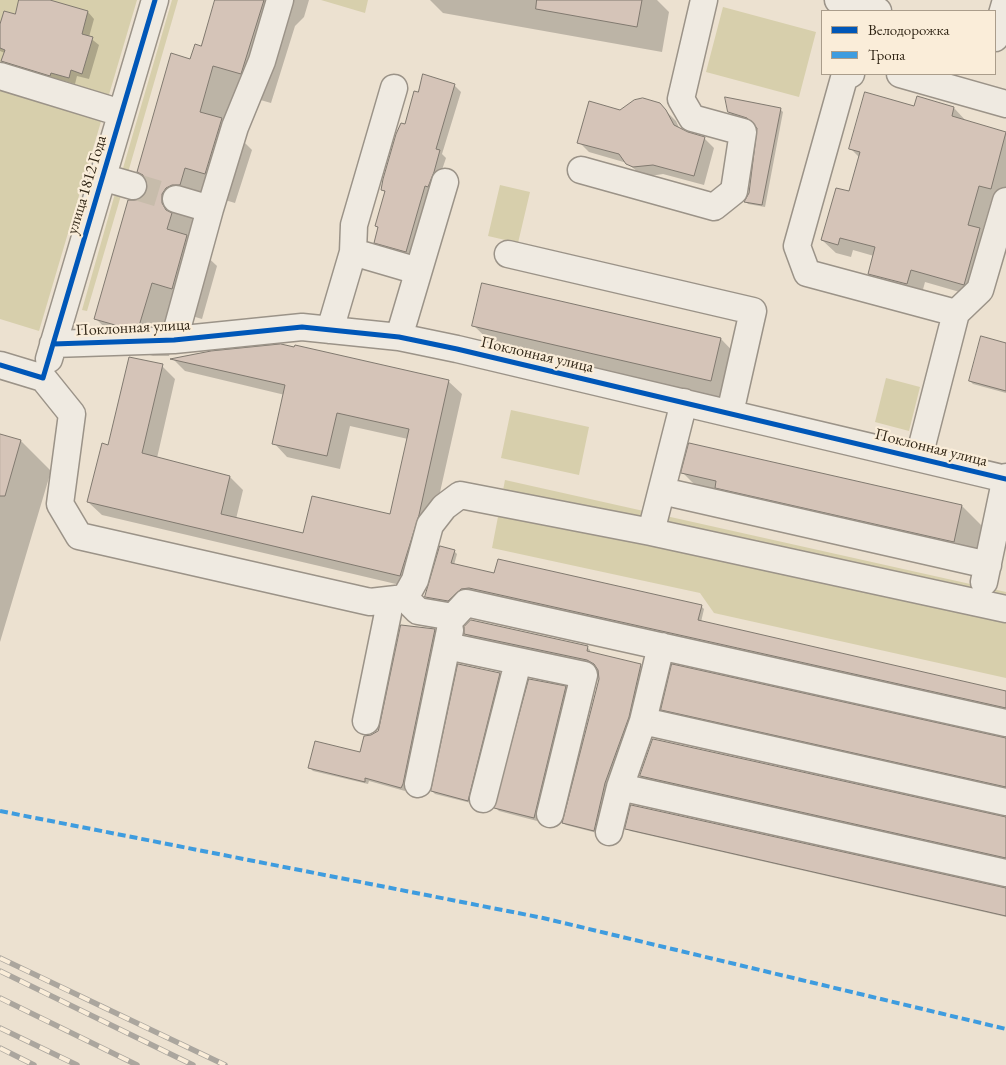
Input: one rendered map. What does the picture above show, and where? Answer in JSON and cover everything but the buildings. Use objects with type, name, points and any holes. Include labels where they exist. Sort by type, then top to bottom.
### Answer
[{"type":"street","name":"улица 1812 Года","points":[[43,378],[155,0]]},
{"type":"street","points":[[174,340],[235,127],[262,61],[280,0]]},
{"type":"street","points":[[580,170],[714,207],[734,191],[742,132],[692,118],[681,99],[704,0]]},
{"type":"street","points":[[838,0],[874,10]]},
{"type":"street","points":[[996,35],[1006,0]]},
{"type":"street","points":[[849,75],[844,78],[797,246],[807,273],[956,313]]},
{"type":"street","points":[[904,75],[1006,104]]},
{"type":"street","points":[[0,76],[122,113]]},
{"type":"street","points":[[330,330],[353,252],[354,225],[394,88]]},
{"type":"street","points":[[102,177],[133,186]]},
{"type":"street","points":[[399,337],[445,182]]},
{"type":"street","points":[[176,199],[210,209]]},
{"type":"street","points":[[919,457],[956,313],[980,290],[1006,201]]},
{"type":"street","points":[[353,252],[418,271]]},
{"type":"street","points":[[508,254],[753,311],[730,412]]},
{"type":"street","name":"Поклонная улица","points":[[53,344],[174,340],[302,327],[399,337],[458,348],[1006,478]]},
{"type":"street","points":[[0,365],[43,378],[72,414],[60,504],[79,536],[370,602],[396,605],[453,617]]},
{"type":"street","points":[[651,532],[684,402]]},
{"type":"street","points":[[980,602],[1006,478]]},
{"type":"street","points":[[662,490],[988,566]]},
{"type":"street","points":[[366,721],[396,605],[414,580],[430,525],[444,507],[460,495],[651,532],[1006,608]]},
{"type":"street","points":[[418,784],[453,617],[466,603],[1006,723]]},
{"type":"street","points":[[447,646],[584,676],[550,814]]},
{"type":"street","points":[[609,832],[620,787],[643,721],[661,646]]},
{"type":"street","points":[[483,799],[518,662]]},
{"type":"street","points":[[643,721],[1006,802]]},
{"type":"street","points":[[620,787],[1006,872]]},
{"type":"shaded area","points":[[0,0],[137,0],[39,331],[0,319]]},
{"type":"shaded area","points":[[172,0],[178,0],[127,176],[121,175]]},
{"type":"shaded area","points":[[321,0],[368,0],[365,13]]},
{"type":"shaded area","points":[[723,7],[816,32],[799,97],[706,72]]},
{"type":"shaded area","points":[[500,185],[530,192],[518,243],[488,236]]},
{"type":"shaded area","points":[[116,190],[122,192],[87,311],[82,310]]},
{"type":"shaded area","points":[[886,378],[920,387],[909,431],[875,422]]},
{"type":"shaded area","points":[[511,410],[589,427],[579,475],[501,458]]},
{"type":"shaded area","points":[[505,480],[1006,592],[1006,678],[714,613],[700,593],[492,548]]},
{"type":"tunnel","points":[[133,186],[176,199]]},
{"type":"railway","points":[[0,958],[225,1065]]},
{"type":"railway","points":[[0,971],[193,1065]]},
{"type":"railway","points":[[0,998],[137,1065]]},
{"type":"railway","points":[[0,1028],[77,1065]]},
{"type":"railway","points":[[0,1048],[34,1065]]},
{"type":"marked path","points":[[0,811],[543,918],[1006,1029]]},
{"type":"cycle path","points":[[0,365],[43,378],[155,0]]},
{"type":"cycle path","points":[[53,344],[174,340],[302,327],[399,337],[457,349],[1006,479]]}]
